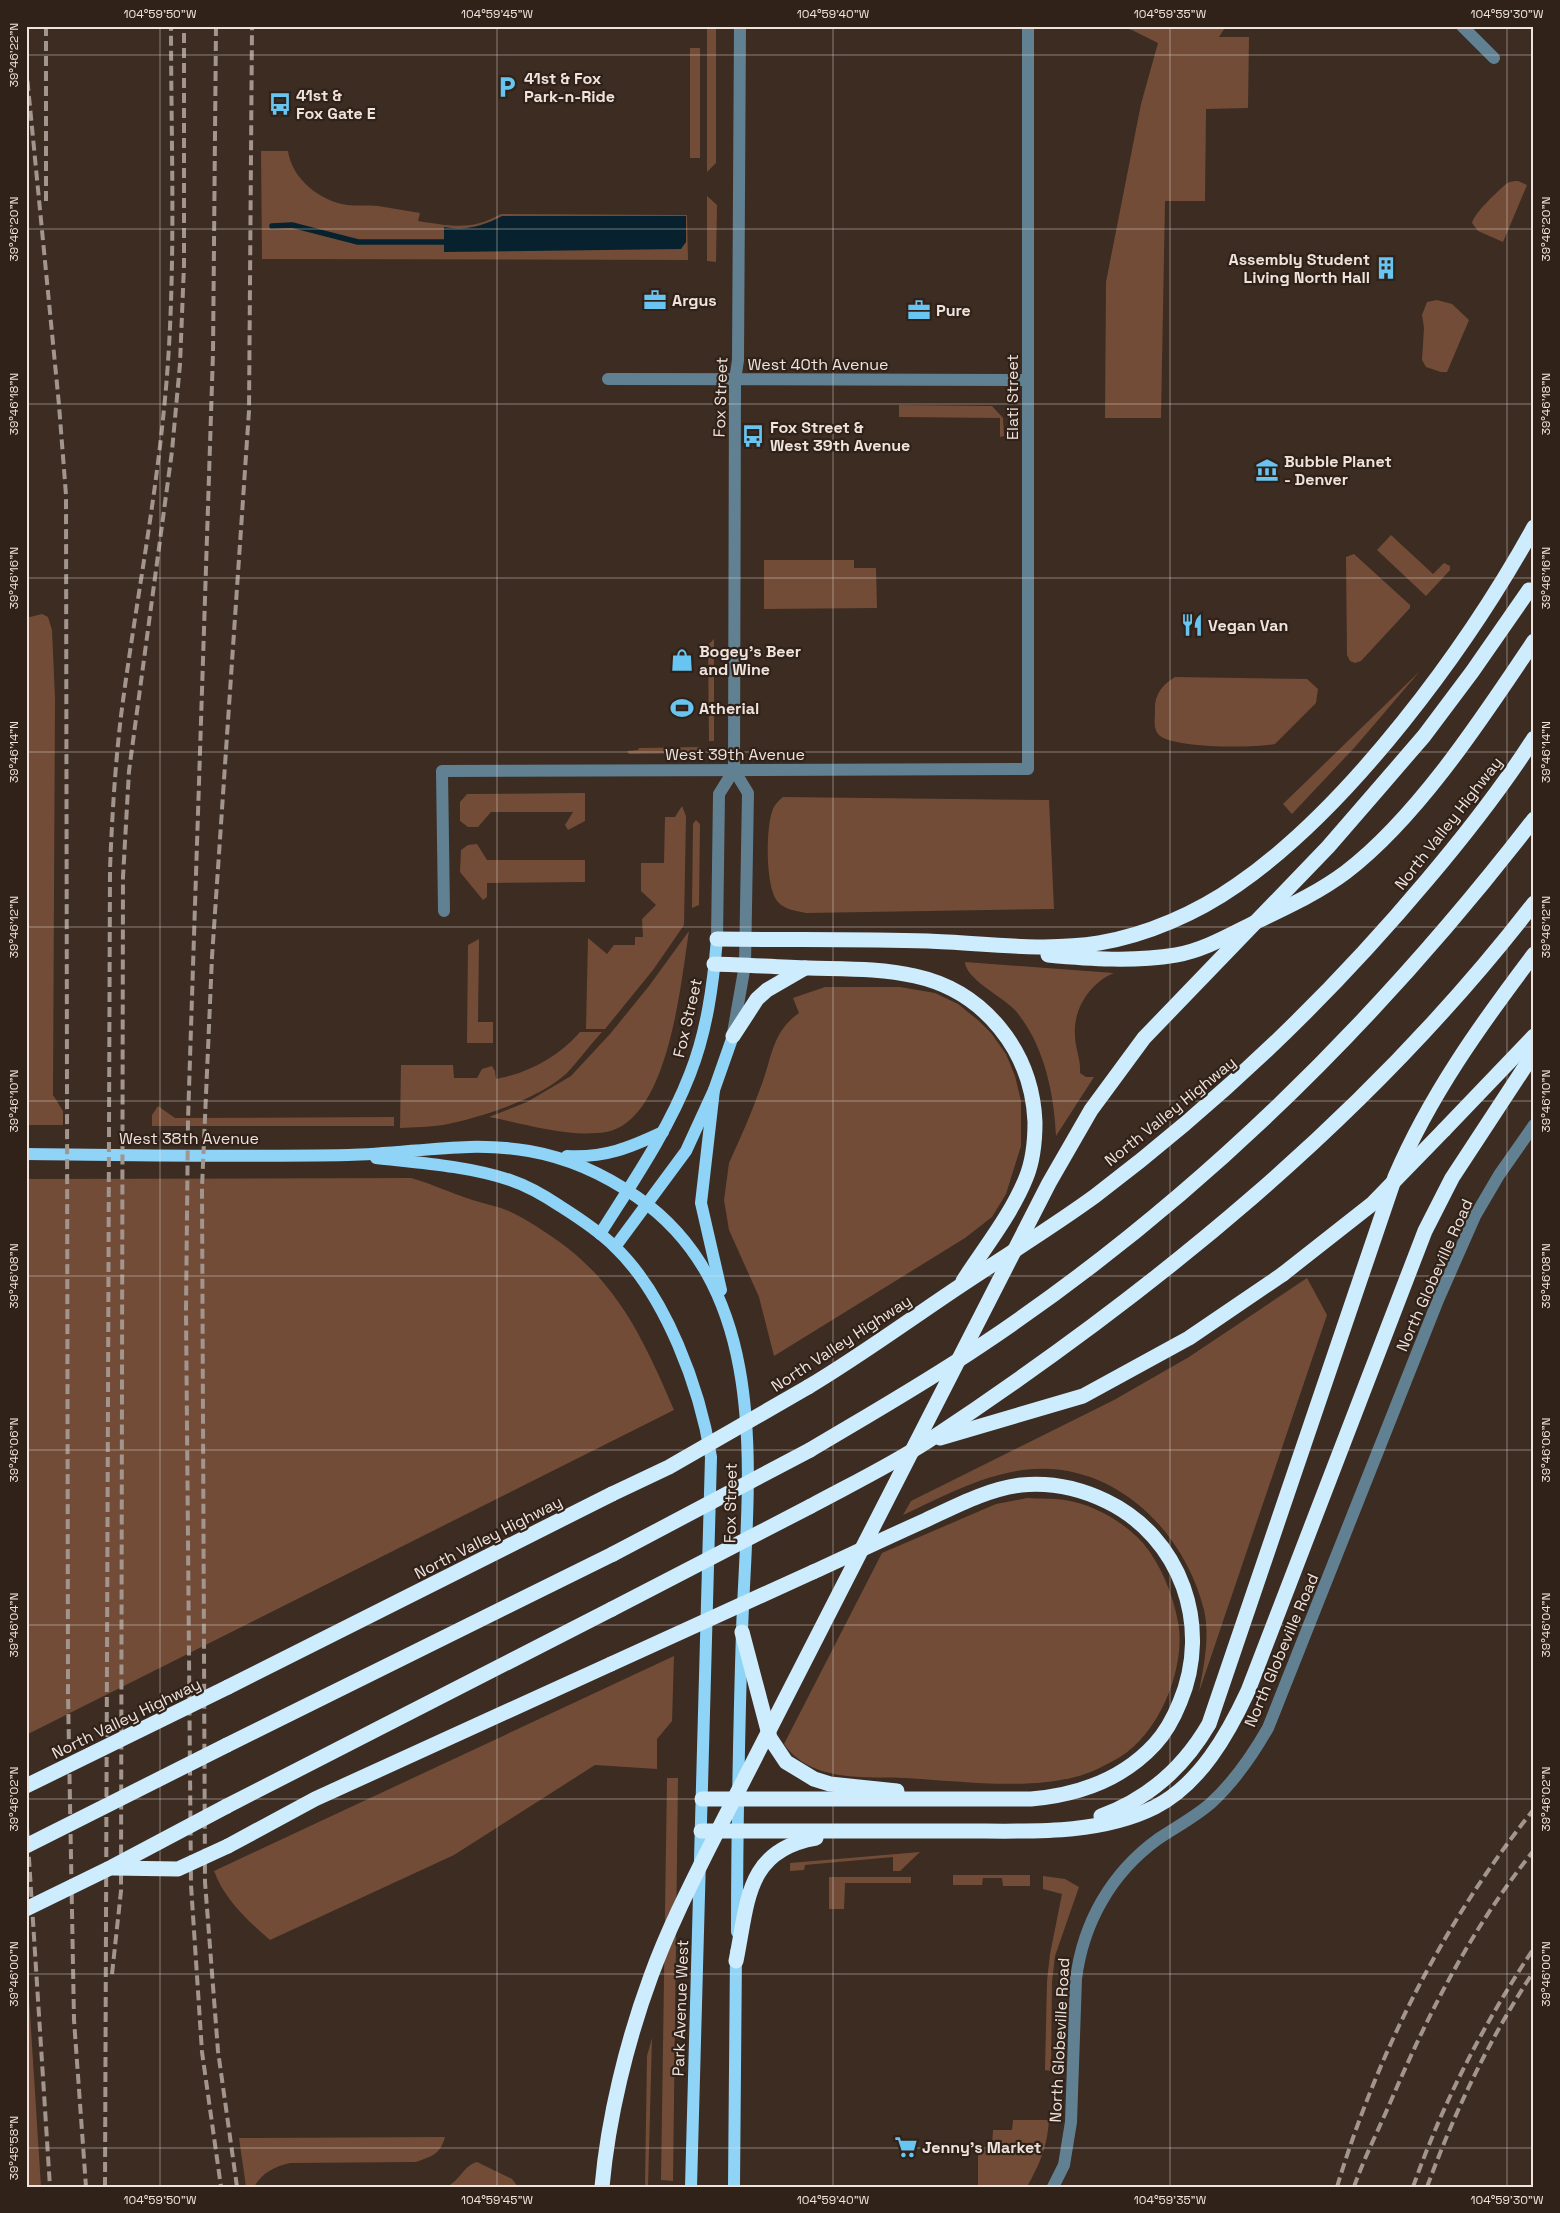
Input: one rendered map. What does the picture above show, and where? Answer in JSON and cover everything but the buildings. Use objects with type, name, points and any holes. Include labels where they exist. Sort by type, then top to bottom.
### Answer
[{"type":"highway","points":[[717,940],[928,941],[1048,947],[1099,943],[1145,930],[1182,916],[1237,885],[1262,866],[1318,815],[1382,745],[1444,666],[1501,581],[1534,527]]},
{"type":"highway","points":[[602,2187],[623,2070],[651,1976],[667,1937],[709,1848],[1049,1183],[1091,1110],[1144,1038],[1328,846],[1424,736],[1472,672],[1531,586]]},
{"type":"highway","points":[[928,941],[1101,960],[1145,960],[1179,955],[1203,948],[1302,899],[1344,873],[1372,850],[1395,826],[1429,788],[1534,641]]},
{"type":"highway","name":"North Valley Highway","points":[[26,1786],[669,1467],[854,1359],[960,1286],[1034,1239],[1095,1196],[1249,1069],[1325,996],[1391,923],[1462,838],[1512,772],[1534,738]]},
{"type":"highway","points":[[26,1846],[613,1554],[810,1450],[981,1346],[1057,1292],[1139,1228],[1278,1106],[1350,1035],[1423,956],[1534,819]]},
{"type":"highway","points":[[26,1908],[112,1868],[227,1806],[811,1506],[926,1442],[1098,1322],[1248,1201],[1321,1136],[1398,1060],[1458,995],[1534,903]]},
{"type":"highway","points":[[1049,1829],[1082,1823],[1117,1810],[1143,1795],[1180,1765],[1196,1745],[1209,1724],[1395,1177],[1410,1141],[1446,1077],[1534,954]]},
{"type":"highway","points":[[714,964],[889,972],[915,976],[937,982],[975,1003],[992,1018],[1016,1050],[1027,1077],[1034,1108],[1035,1133],[1027,1176],[1008,1214],[960,1286]]},
{"type":"highway","points":[[733,1036],[757,1000],[767,990],[806,968]]},
{"type":"highway","points":[[926,1442],[1083,1396],[1188,1338],[1283,1274],[1372,1204],[1534,1036]]},
{"type":"highway","points":[[701,1831],[1049,1829],[1088,1826],[1117,1821],[1156,1806],[1194,1776],[1223,1739],[1248,1691],[1424,1231],[1452,1178],[1534,1053]]},
{"type":"highway","points":[[112,1868],[178,1869],[228,1846],[315,1799],[979,1496],[1020,1485],[1060,1486],[1093,1494],[1117,1506],[1139,1521],[1174,1562],[1184,1584],[1193,1636],[1192,1661],[1186,1688],[1174,1718],[1156,1744],[1133,1765],[1105,1782],[1076,1793],[1031,1799],[702,1799]]},
{"type":"highway","points":[[742,1632],[770,1738],[786,1762],[814,1779],[830,1784],[970,1799]]},
{"type":"highway","points":[[736,1961],[750,1896],[757,1874],[765,1863],[782,1848],[799,1841],[849,1831]]},
{"type":"main road","name":"Fox Street","points":[[701,1831],[711,1457],[706,1422],[680,1346],[651,1295],[615,1247],[600,1234],[663,1132],[679,1101],[700,1044],[711,992],[717,940]]},
{"type":"main road","points":[[615,1247],[686,1150],[714,1090],[733,1036]]},
{"type":"main road","points":[[714,1090],[701,1203],[734,1340]]},
{"type":"main road","points":[[546,1154],[582,1157],[605,1156],[636,1145],[663,1132]]},
{"type":"main road","name":"West 38th Avenue","points":[[26,1154],[351,1155],[469,1145],[504,1147],[546,1154],[581,1165],[628,1190],[648,1204]]},
{"type":"main road","name":"West 38th Avenue","points":[[351,1155],[486,1172],[513,1181],[552,1200],[600,1234]]},
{"type":"main road","name":"Fox Street","points":[[648,1204],[672,1225],[715,1286],[734,1340],[742,1377],[748,1469],[738,1831]]},
{"type":"main road","name":"Park Avenue West","points":[[690,2187],[701,1831]]},
{"type":"main road","points":[[734,2187],[738,1831]]},
{"type":"street","name":"Fox Street","points":[[717,940],[719,794],[734,770],[735,380],[738,360],[740,26]]},
{"type":"street","name":"Elati Street","points":[[1028,26],[1028,769]]},
{"type":"street","points":[[1462,26],[1494,58]]},
{"type":"street","name":"West 40th Avenue","points":[[608,379],[1028,380]]},
{"type":"street","name":"West 39th Avenue","points":[[444,911],[442,772],[1028,769]]},
{"type":"street","points":[[733,1036],[745,965],[748,793],[734,770]]},
{"type":"street","name":"North Globeville Road","points":[[1053,2187],[1064,2165],[1071,2122],[1076,1979],[1081,1949],[1091,1919],[1114,1883],[1142,1853],[1157,1840],[1193,1818],[1234,1779],[1268,1728],[1438,1300],[1475,1216],[1499,1175],[1534,1125]]},
{"type":"shaded area","points":[[707,26],[716,26],[716,163],[707,172]]},
{"type":"shaded area","points":[[1117,26],[1226,26],[1219,37],[1249,37],[1248,108],[1206,109],[1205,201],[1165,201],[1161,418],[1105,418],[1106,282],[1141,104],[1158,43],[1132,30]]},
{"type":"shaded area","points":[[690,48],[700,48],[700,158],[690,158]]},
{"type":"shaded area","points":[[261,151],[288,151],[295,171],[301,179],[318,194],[327,199],[347,205],[378,206],[420,213],[418,221],[430,223],[470,225],[501,214],[687,215],[688,260],[262,259]]},
{"type":"shaded area","points":[[1518,181],[1527,185],[1503,242],[1478,231],[1472,223],[1477,214],[1506,184]]},
{"type":"shaded area","points":[[707,196],[717,205],[716,262],[707,261]]},
{"type":"shaded area","points":[[1437,300],[1452,304],[1469,320],[1447,372],[1426,367],[1422,360],[1424,328],[1422,315],[1427,302]]},
{"type":"shaded area","points":[[899,405],[992,406],[1003,418],[1004,436],[1000,437],[1000,418],[899,417]]},
{"type":"shaded area","points":[[1391,535],[1433,574],[1444,563],[1450,566],[1450,570],[1426,596],[1377,550]]},
{"type":"shaded area","points":[[1354,554],[1410,605],[1410,608],[1361,661],[1355,663],[1350,661],[1347,655],[1346,557]]},
{"type":"shaded area","points":[[764,560],[854,560],[854,568],[876,568],[877,608],[764,609]]},
{"type":"shaded area","points":[[42,614],[48,617],[52,630],[55,698],[53,1095],[63,1111],[63,1125],[26,1125],[26,618]]},
{"type":"shaded area","points":[[714,639],[714,741],[709,741],[708,645]]},
{"type":"shaded area","points":[[1420,671],[1355,747],[1292,814],[1283,804]]},
{"type":"shaded area","points":[[1175,677],[1307,679],[1318,689],[1316,703],[1275,744],[1232,747],[1195,745],[1166,739],[1158,734],[1155,729],[1157,695],[1166,683]]},
{"type":"shaded area","points":[[702,747],[702,753],[629,754],[627,751],[638,750],[639,748]]},
{"type":"shaded area","points":[[585,793],[585,821],[568,830],[565,825],[573,812],[491,812],[478,827],[468,827],[460,821],[460,802],[467,794]]},
{"type":"shaded area","points":[[783,797],[1049,800],[1054,909],[806,913],[795,911],[778,902],[774,895],[769,872],[768,844],[770,820],[776,803]]},
{"type":"shaded area","points":[[682,806],[686,816],[684,925],[653,970],[605,1029],[586,1029],[588,938],[607,954],[614,945],[635,945],[635,937],[643,937],[642,919],[656,905],[641,891],[641,863],[664,863],[665,817],[675,817]]},
{"type":"shaded area","points":[[696,820],[700,824],[699,905],[692,908],[693,824]]},
{"type":"shaded area","points":[[477,844],[487,860],[585,860],[585,882],[487,883],[487,897],[483,900],[460,872],[461,850],[468,845]]},
{"type":"shaded area","points":[[689,931],[676,1014],[658,1077],[644,1103],[627,1122],[606,1132],[577,1133],[562,1132],[489,1117],[527,1102],[571,1076],[610,1034],[649,986]]},
{"type":"shaded area","points":[[479,939],[478,1022],[493,1022],[493,1043],[467,1043],[468,945]]},
{"type":"shaded area","points":[[965,962],[1114,973],[1105,977],[1091,990],[1080,1007],[1075,1025],[1075,1035],[1080,1073],[1086,1077],[1094,1077],[1056,1136],[1050,1086],[1046,1069],[1033,1037],[1014,1009],[977,981],[967,968]]},
{"type":"shaded area","points":[[825,987],[900,987],[935,993],[958,1004],[979,1021],[991,1033],[1006,1054],[1015,1076],[1021,1101],[1021,1146],[1006,1194],[992,1217],[965,1238],[774,1356],[759,1297],[729,1230],[724,1200],[729,1163],[757,1098],[778,1038],[783,1029],[799,1013],[793,998]]},
{"type":"shaded area","points":[[580,1032],[602,1032],[567,1073],[541,1091],[508,1106],[474,1118],[443,1125],[400,1128],[401,1065],[453,1065],[454,1078],[477,1078],[482,1069],[492,1066],[496,1079],[520,1073],[542,1063],[562,1049]]},
{"type":"shaded area","points":[[158,1106],[175,1118],[394,1117],[394,1126],[152,1126],[152,1115]]},
{"type":"shaded area","points":[[411,1178],[513,1213],[572,1251],[610,1290],[625,1312],[651,1358],[674,1410],[26,1735],[26,1179]]},
{"type":"shaded area","points":[[1307,1278],[1327,1315],[1199,1692],[1206,1651],[1206,1620],[1194,1580],[1180,1552],[1161,1527],[1139,1505],[1114,1488],[1086,1475],[1055,1469],[1023,1470],[976,1482],[903,1515],[911,1501],[1114,1400],[1189,1357]]},
{"type":"shaded area","points":[[1027,1498],[1060,1499],[1076,1502],[1107,1515],[1127,1528],[1143,1543],[1161,1570],[1173,1601],[1178,1622],[1180,1641],[1178,1661],[1165,1701],[1143,1737],[1129,1751],[1095,1770],[1075,1777],[1035,1783],[991,1784],[906,1778],[856,1777],[823,1771],[808,1765],[795,1756],[784,1744],[882,1553],[996,1504]]},
{"type":"shaded area","points":[[674,1656],[672,1721],[657,1739],[657,1769],[595,1765],[454,1855],[270,1940],[230,1900],[218,1881],[214,1871]]},
{"type":"shaded area","points":[[667,1778],[678,1778],[673,2181],[661,2180]]},
{"type":"shaded area","points":[[920,1852],[900,1871],[893,1871],[893,1857],[805,1865],[804,1870],[790,1871],[790,1863]]},
{"type":"shaded area","points":[[953,1875],[1030,1875],[1030,1886],[1003,1886],[1002,1878],[983,1878],[982,1885],[953,1885]]},
{"type":"shaded area","points":[[1043,1876],[1065,1879],[1079,1887],[1055,1956],[1052,1982],[1051,2071],[1045,2070],[1047,1981],[1050,1954],[1062,1894],[1043,1889]]},
{"type":"shaded area","points":[[829,1877],[911,1877],[911,1883],[845,1883],[844,1909],[829,1909]]},
{"type":"shaded area","points":[[26,1950],[41,2187],[26,2187]]},
{"type":"shaded area","points":[[652,2038],[648,2187],[645,2187],[647,2056]]},
{"type":"shaded area","points":[[1013,2120],[1049,2120],[1045,2147],[1032,2178],[1027,2187],[978,2187],[978,2150],[992,2149],[993,2130],[1012,2130]]},
{"type":"shaded area","points":[[445,2137],[441,2148],[435,2154],[416,2162],[290,2163],[269,2171],[261,2177],[254,2187],[246,2187],[239,2138]]},
{"type":"shaded area","points":[[477,2162],[512,2179],[518,2187],[446,2187],[451,2185],[468,2166]]},
{"type":"water","points":[[502,216],[686,216],[686,242],[681,249],[444,252],[444,227],[474,227]]},
{"type":"waterway","points":[[272,226],[292,225],[358,242],[452,242]]},
{"type":"railway","points":[[46,26],[46,201]]},
{"type":"railway","points":[[105,2187],[110,869],[114,792],[121,716],[155,486],[168,361],[172,265],[171,26]]},
{"type":"railway","points":[[112,1974],[121,1891],[123,877],[129,771],[172,451],[180,364],[184,265],[184,26]]},
{"type":"railway","points":[[216,26],[213,353],[188,1120],[186,1311],[191,1885],[202,2052],[221,2187]]},
{"type":"railway","points":[[237,2187],[218,2051],[205,1882],[202,1187],[212,957],[249,411],[252,26]]},
{"type":"railway","points":[[26,66],[66,495],[68,1694],[74,2020],[86,2187]]},
{"type":"railway","points":[[1337,2187],[1373,2086],[1394,2037],[1418,1989],[1443,1942],[1471,1896],[1534,1809]]},
{"type":"railway","points":[[26,1812],[50,2187]]},
{"type":"railway","points":[[1354,2187],[1405,2069],[1453,1971],[1511,1880],[1534,1850]]},
{"type":"railway","points":[[1413,2187],[1438,2124],[1466,2064],[1498,2005],[1534,1948]]},
{"type":"railway","points":[[1427,2187],[1449,2131],[1474,2076],[1502,2023],[1534,1971]]},
{"type":"place","name":"41st & Fox Park-n-Ride","points":[[507,87]]},
{"type":"place","name":"41st & Fox Gate E","points":[[280,104]]},
{"type":"place","name":"Assembly Student Living North Hall","points":[[1386,268]]},
{"type":"place","name":"Argus","points":[[655,300]]},
{"type":"place","name":"Pure","points":[[919,310]]},
{"type":"place","name":"Fox Street & West 39th Avenue","points":[[753,436]]},
{"type":"place","name":"Bubble Planet - Denver","points":[[1267,470]]},
{"type":"place","name":"Vegan Van","points":[[1192,625]]},
{"type":"place","name":"Bogey's Beer and Wine","points":[[682,660]]},
{"type":"place","name":"Atherial","points":[[682,708]]},
{"type":"place","name":"Jenny's Market","points":[[906,2147]]}]
